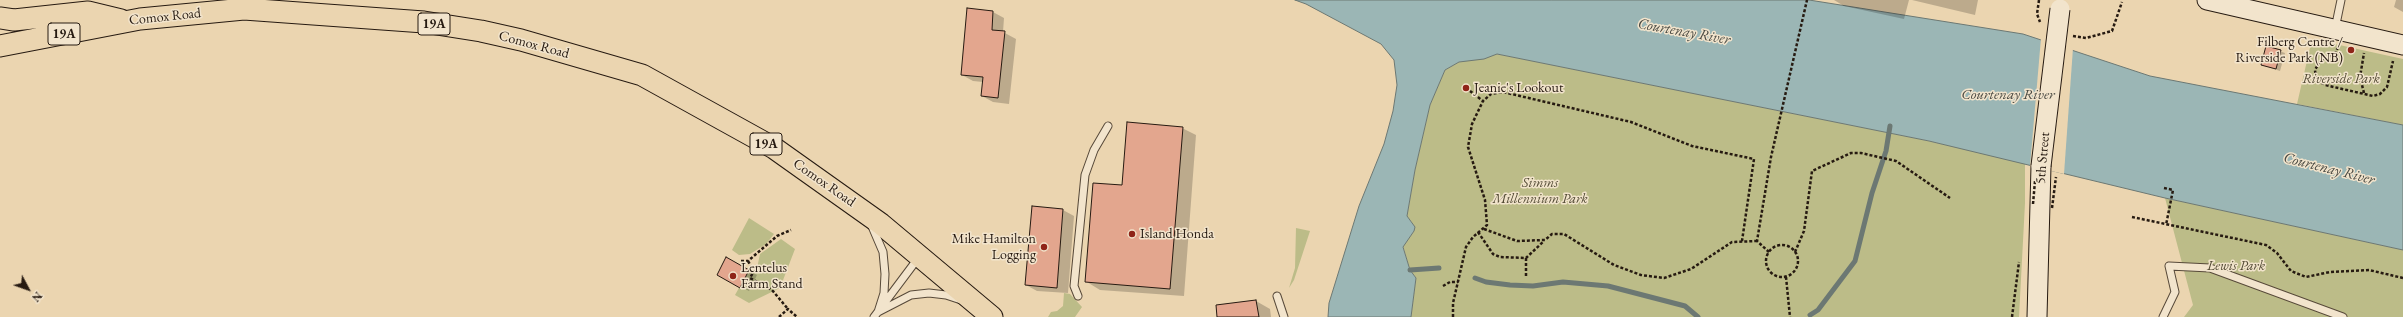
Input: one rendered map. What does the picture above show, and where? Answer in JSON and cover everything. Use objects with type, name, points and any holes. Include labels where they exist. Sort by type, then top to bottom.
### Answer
[{"type":"main road","points":[[2208,0],[2258,9],[2400,44]]},
{"type":"main road","name":"Comox Road","points":[[0,46],[128,21],[244,5],[424,22],[481,31],[642,75],[774,148],[865,212],[992,317]]},
{"type":"main road","name":"5th Street","points":[[2036,317],[2041,166],[2060,5]]},
{"type":"main road","points":[[0,18],[14,20],[88,12],[128,21]]},
{"type":"lane","points":[[2339,30],[2341,0]]},
{"type":"lane","points":[[1078,296],[1074,286],[1086,175],[1094,150],[1108,126]]},
{"type":"lane","points":[[865,212],[883,252],[885,274],[884,293],[876,314]]},
{"type":"lane","points":[[876,314],[920,256]]},
{"type":"lane","points":[[2163,317],[2175,292],[2169,266],[2210,268],[2343,317]]},
{"type":"lane","points":[[876,314],[911,295],[929,293],[946,295],[964,301],[992,317]]},
{"type":"lane","points":[[1277,296],[1284,317]]},
{"type":"path","points":[[1757,241],[1771,157],[1807,0]]},
{"type":"path","points":[[2039,0],[2038,20],[2044,26]]},
{"type":"path","points":[[2066,38],[2073,36],[2086,38],[2112,31],[2122,2]]},
{"type":"path","points":[[2339,30],[2334,54],[2317,65],[2316,78],[2325,85],[2373,96],[2384,91],[2400,44]]},
{"type":"path","points":[[2365,94],[2360,77],[2368,37]]},
{"type":"path","points":[[1466,88],[1484,101]]},
{"type":"path","points":[[1453,317],[1458,282],[1466,247],[1478,232],[1484,229],[1487,225],[1488,216],[1485,200],[1468,147],[1472,124],[1484,101],[1491,94],[1504,92],[1631,122],[1692,146],[1754,159],[1742,241]]},
{"type":"path","points":[[1795,252],[1804,231],[1812,171],[1851,153],[1861,153],[1896,161],[1950,198]]},
{"type":"path","points":[[2164,188],[2173,190],[2166,225]]},
{"type":"path","points":[[2132,217],[2266,245],[2277,254],[2291,271],[2306,277],[2330,272],[2370,270],[2403,278]]},
{"type":"path","points":[[1484,229],[1517,240],[1545,240]]},
{"type":"path","points":[[741,261],[748,261],[777,236],[791,230]]},
{"type":"path","points":[[1478,232],[1493,254],[1504,258],[1526,258],[1552,234],[1564,234],[1614,265],[1641,275],[1664,278],[1691,269],[1732,242],[1757,241],[1769,252]]},
{"type":"path","points":[[1782,245],[1789,247],[1795,252],[1798,259],[1797,267],[1786,277],[1778,277],[1771,273],[1766,267],[1766,259],[1769,252],[1774,247],[1782,245]]},
{"type":"path","points":[[1526,258],[1526,277]]},
{"type":"path","points":[[748,261],[754,271],[750,278],[772,290],[797,317]]},
{"type":"path","points":[[1786,277],[1790,317]]},
{"type":"path","points":[[1443,286],[1450,282],[1458,282]]},
{"type":"path","points":[[779,317],[788,309]]},
{"type":"green space","name":"Riverside Park","points":[[2312,39],[2403,59],[2403,125],[2297,104]]},
{"type":"green space","name":"Simms Millennium Park","points":[[1497,54],[1929,141],[2025,163],[2025,203],[2019,317],[1411,317],[1416,278],[1410,270],[1403,246],[1414,231],[1413,224],[1407,216],[1415,170],[1430,105],[1445,70],[1459,62]]},
{"type":"green space","name":"Lewis Park","points":[[2165,198],[2403,250],[2403,317],[2184,317],[2193,305]]},
{"type":"green space","points":[[749,218],[774,234],[766,244],[750,254],[739,255],[732,250]]},
{"type":"green space","points":[[1296,228],[1310,231],[1294,280],[1289,288],[1295,268]]},
{"type":"green space","points":[[781,239],[795,249],[780,288],[749,303],[735,295],[749,270],[756,273],[760,254]]},
{"type":"green space","points":[[1064,293],[1070,294],[1082,307],[1075,317],[1048,317],[1051,312],[1057,311],[1063,306]]},
{"type":"water","name":"Courtenay River","points":[[1295,0],[1809,0],[2023,34],[2150,76],[2403,125],[2403,250],[2165,198],[1929,141],[1497,54],[1484,59],[1459,62],[1445,70],[1430,105],[1415,170],[1407,216],[1415,227],[1414,231],[1403,247],[1410,270],[1416,278],[1411,317],[1328,317],[1329,303],[1359,206],[1384,144],[1393,111],[1397,85],[1394,60],[1381,44],[1306,4]]},
{"type":"pier","points":[[2041,38],[2073,48],[2064,174],[2030,166]]},
{"type":"building","points":[[967,8],[993,11],[992,30],[1005,31],[998,98],[981,96],[983,77],[961,75]]},
{"type":"building","points":[[2266,46],[2281,50],[2276,69],[2261,65]]},
{"type":"building","name":"Island Honda","points":[[1127,122],[1183,127],[1170,289],[1085,282],[1093,183],[1122,185]]},
{"type":"building","name":"Mike Hamilton Logging","points":[[1032,206],[1063,209],[1057,288],[1025,285]]},
{"type":"building","points":[[726,257],[749,270],[740,288],[717,275]]},
{"type":"building","points":[[1256,300],[1259,317],[1217,317],[1216,305]]},
{"type":"waterway","points":[[1810,315],[1818,310],[1855,261],[1872,193],[1886,151],[1890,126]]},
{"type":"waterway","points":[[1410,270],[1439,268]]},
{"type":"waterway","points":[[1475,278],[1486,282],[1510,285],[1533,286],[1563,282],[1608,286],[1685,306],[1698,317]]},
{"type":"place","name":"Filberg Centre / Riverside Park (NB)","points":[[2351,50]]},
{"type":"place","name":"Jeanie's Lookout","points":[[1466,88]]},
{"type":"place","name":"Island Honda","points":[[1132,234]]},
{"type":"place","name":"Mike Hamilton Logging","points":[[1044,247]]},
{"type":"place","name":"Lentelus Farm Stand","points":[[733,276]]}]
